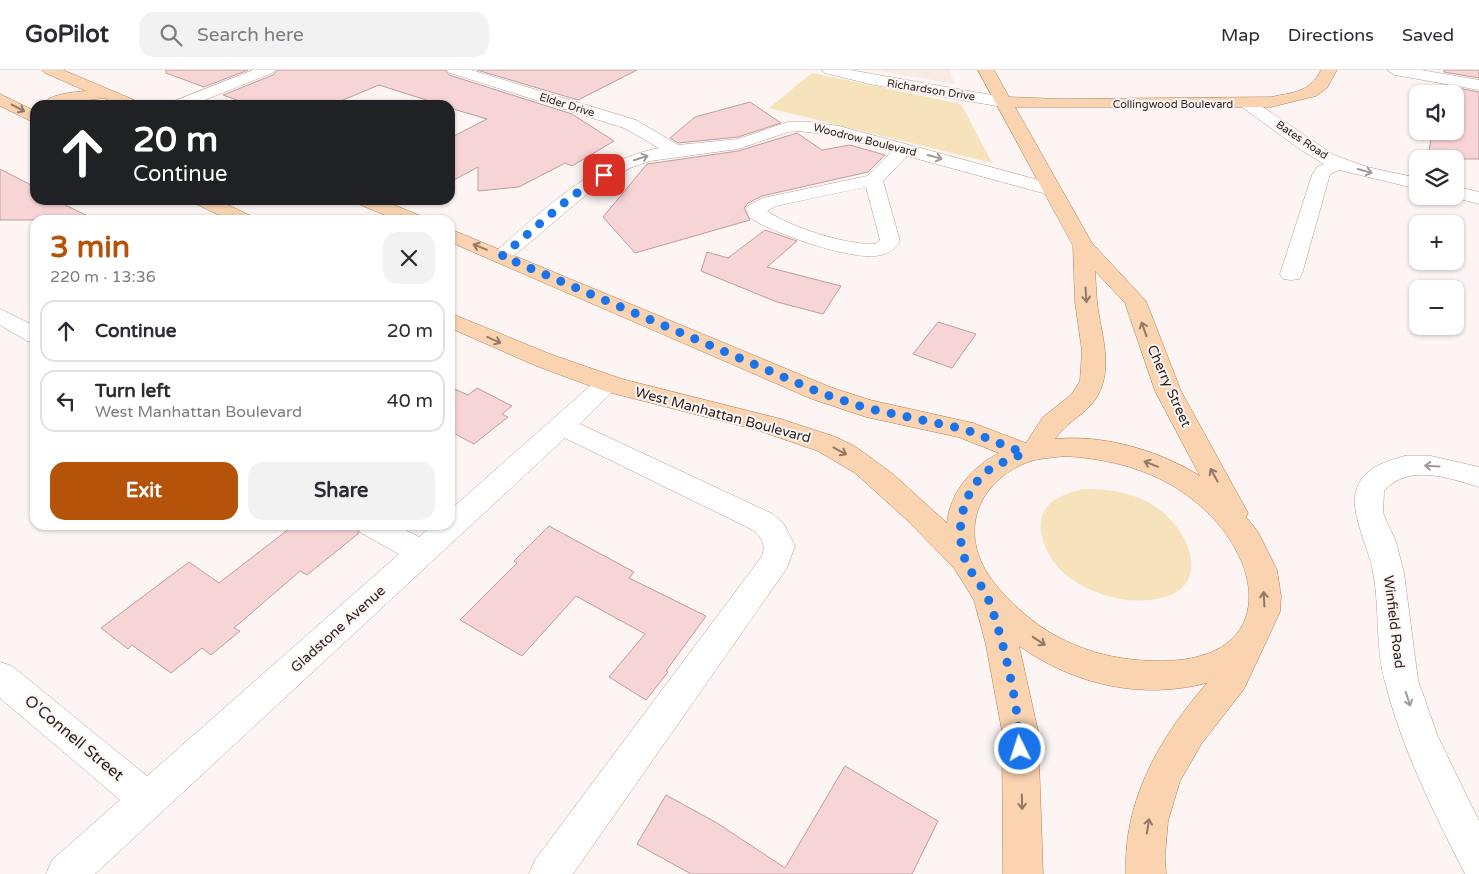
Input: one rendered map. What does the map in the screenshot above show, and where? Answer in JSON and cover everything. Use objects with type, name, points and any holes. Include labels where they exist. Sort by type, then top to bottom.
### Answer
[{"type":"main road","points":[[50,70],[121,100]]},
{"type":"main road","name":"Cherry Street","points":[[986,70],[1083,246],[1135,301],[1168,391],[1245,534]]},
{"type":"main road","name":"Collingwood Boulevard","points":[[1003,102],[1060,104],[1248,104],[1271,102],[1310,93],[1321,85],[1330,70]]},
{"type":"main road","points":[[66,100],[83,95],[106,94]]},
{"type":"main road","points":[[0,99],[30,115]]},
{"type":"main road","points":[[213,205],[234,215]]},
{"type":"main road","points":[[378,205],[402,215]]},
{"type":"main road","points":[[455,237],[821,393],[866,408],[964,429],[1029,451]]},
{"type":"main road","name":"Cherry Street","points":[[1029,451],[1052,424],[1082,399],[1092,380],[1094,351],[1086,302],[1083,246]]},
{"type":"main road","name":"West Manhattan Boulevard","points":[[455,322],[529,354],[608,384],[763,424],[828,444],[864,466],[901,498],[966,561]]},
{"type":"main road","points":[[1023,874],[1020,731],[1002,646],[988,599],[966,561],[960,524],[969,492],[992,468],[1029,451],[1064,447],[1097,449],[1131,456],[1164,469],[1195,487],[1223,509],[1245,534],[1263,572],[1265,610],[1234,675],[1184,739],[1164,776],[1148,819],[1144,856],[1146,874]]},
{"type":"main road","points":[[988,599],[1017,627],[1055,652],[1098,669],[1144,677],[1186,674],[1222,664],[1248,644]]},
{"type":"street","points":[[191,100],[267,70]]},
{"type":"street","name":"Elder Drive","points":[[455,70],[630,124],[657,138],[674,151]]},
{"type":"street","name":"Richardson Drive","points":[[830,70],[874,80],[1003,102]]},
{"type":"street","points":[[1395,70],[1479,85]]},
{"type":"street","name":"Bates Road","points":[[1248,104],[1311,150],[1339,163],[1409,182]]},
{"type":"street","name":"Woodrow Boulevard","points":[[502,256],[571,197],[621,165],[646,156],[674,151],[739,144],[789,127],[803,126],[833,130],[1050,189]]},
{"type":"street","points":[[873,180],[890,240],[886,246],[880,249],[858,250],[770,222],[756,213],[756,209],[770,202],[873,180],[904,149]]},
{"type":"street","points":[[1291,274],[1321,175],[1323,171],[1339,163]]},
{"type":"street","points":[[1464,194],[1479,198]]},
{"type":"street","points":[[0,316],[30,333]]},
{"type":"street","name":"Gladstone Avenue","points":[[455,524],[608,384]]},
{"type":"street","points":[[549,874],[776,560],[780,546],[774,532],[763,522],[563,426]]},
{"type":"street","name":"Winfield Road","points":[[1479,477],[1446,467],[1412,465],[1384,473],[1370,488],[1369,513],[1381,542],[1389,573],[1401,680],[1421,739],[1451,807],[1479,860]]},
{"type":"street","points":[[380,530],[422,554]]},
{"type":"street","name":"Gladstone Avenue","points":[[66,874],[448,530]]},
{"type":"street","name":"O'Connell Street","points":[[0,677],[148,800]]},
{"type":"shaded area","points":[[876,70],[949,70],[955,84]]},
{"type":"shaded area","points":[[812,73],[961,104],[992,163],[769,108]]},
{"type":"shaded area","points":[[1085,489],[1125,493],[1148,502],[1164,513],[1186,542],[1191,558],[1191,573],[1184,586],[1171,595],[1149,600],[1118,599],[1088,589],[1062,571],[1054,562],[1043,541],[1041,520],[1045,510],[1053,501],[1069,493]]},
{"type":"building","points":[[166,70],[248,70],[204,87],[166,73]]},
{"type":"building","points":[[277,70],[445,70],[449,75],[572,114],[614,141],[572,166],[565,163],[519,187],[478,191],[478,167],[455,179],[455,135],[487,119],[455,109],[455,100],[426,100],[379,85],[343,100],[236,100],[223,95],[273,75]]},
{"type":"building","points":[[477,70],[637,70],[578,100]]},
{"type":"building","points":[[1444,70],[1479,70],[1479,78],[1444,72]]},
{"type":"building","points":[[1464,89],[1479,92],[1479,159],[1464,159],[1464,150],[1429,150],[1431,140],[1464,140]]},
{"type":"building","points":[[750,102],[781,123],[738,137],[678,143],[670,138],[695,117]]},
{"type":"building","points":[[797,133],[822,150],[850,145],[885,155],[868,172],[762,196],[748,203],[744,208],[750,220],[635,253],[603,217],[647,164],[738,151]]},
{"type":"building","points":[[0,169],[30,184],[30,205],[65,205],[86,215],[30,215],[30,220],[0,220]]},
{"type":"building","points":[[765,230],[797,241],[767,267],[841,286],[823,314],[777,302],[701,271],[707,252],[728,258]]},
{"type":"building","points":[[938,322],[976,334],[952,368],[913,354]]},
{"type":"building","points":[[477,388],[512,406],[502,414],[508,417],[474,444],[455,434],[455,389],[468,395]]},
{"type":"building","points":[[549,526],[634,572],[629,578],[706,616],[666,671],[668,672],[646,700],[609,677],[645,634],[576,596],[522,656],[460,620],[517,563],[514,561]]},
{"type":"building","points":[[288,530],[357,530],[359,533],[307,575],[300,571],[234,628],[240,631],[211,655],[202,648],[171,673],[132,645],[128,649],[101,628],[189,562],[219,583]]},
{"type":"building","points":[[845,766],[938,821],[912,874],[691,874],[637,844],[666,795],[717,823],[785,868]]},
{"type":"route","points":[[604,175],[571,197],[502,256],[748,360],[821,393],[866,408],[914,420],[964,429],[1024,453],[992,468],[969,492],[960,524],[966,561],[988,599],[1002,646],[1020,731],[1020,749]]}]
